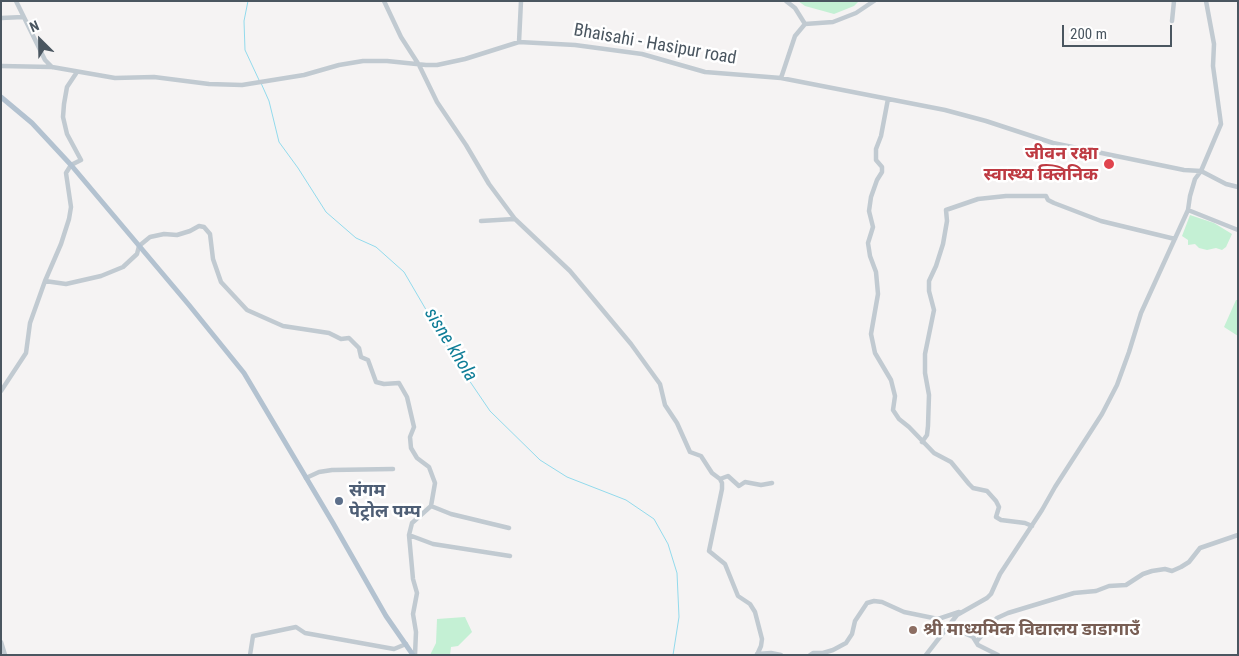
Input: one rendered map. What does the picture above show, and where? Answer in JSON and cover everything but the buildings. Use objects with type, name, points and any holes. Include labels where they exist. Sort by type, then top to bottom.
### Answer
[{"type":"main road","points":[[1,97],[32,123],[71,165],[244,373],[386,616],[414,655]]},
{"type":"street","points":[[16,1],[45,60],[52,67]]},
{"type":"street","points":[[384,1],[401,38],[419,65],[437,102],[489,184],[515,219],[570,271],[632,344],[660,384],[665,405],[677,423],[690,452],[701,456],[712,473],[720,480],[722,489],[709,551],[725,564],[738,596],[750,604],[755,612],[762,639],[757,654]]},
{"type":"street","points":[[519,42],[521,1]]},
{"type":"street","points":[[786,1],[795,8],[805,24]]},
{"type":"street","points":[[781,78],[795,36],[805,24],[833,22],[856,14],[874,1]]},
{"type":"street","points":[[1172,21],[1174,1]]},
{"type":"street","points":[[926,655],[957,615],[991,594],[1000,574],[1109,401],[1129,352],[1141,313],[1188,210],[1195,179],[1201,171],[1221,124],[1213,66],[1214,44],[1206,1]]},
{"type":"street","points":[[1,18],[23,17]]},
{"type":"street","name":"Bhaisahi - Hasipur road","points":[[1,66],[52,67],[115,78],[154,77],[210,84],[242,85],[304,75],[339,65],[363,61],[380,60],[419,65],[437,65],[458,61],[519,42],[564,44],[642,54],[705,72],[781,78],[966,115],[1042,140],[1184,170],[1201,171],[1226,184],[1238,187]]},
{"type":"street","points":[[1,391],[26,353],[30,323],[69,219],[71,207],[66,172],[71,165],[81,160],[67,134],[63,117],[67,87],[77,72]]},
{"type":"street","points":[[888,99],[881,136],[876,149],[876,160],[882,167],[882,172],[877,180],[869,212],[873,227],[868,242],[870,256],[876,272],[878,294],[871,334],[875,353],[891,380],[895,396],[893,410],[899,419],[934,453],[951,462],[973,488],[986,491],[999,507],[996,517],[1001,520],[1025,523],[1032,526]]},
{"type":"street","points":[[922,442],[927,435],[928,426],[929,395],[925,354],[934,310],[929,291],[929,281],[943,244],[947,221],[946,210],[978,199],[1006,196],[1046,196],[1048,200],[1054,203],[1101,221],[1176,239]]},
{"type":"street","points":[[1188,210],[1238,230]]},
{"type":"street","points":[[481,221],[515,219]]},
{"type":"street","points":[[45,281],[66,284],[101,276],[123,267],[150,237],[164,234],[176,235],[199,226],[204,227],[210,234],[214,259],[221,282],[248,310],[283,326],[349,338],[359,348],[361,357],[368,360],[376,382],[384,384],[399,383],[407,398],[414,427],[410,437],[411,448],[417,458],[429,468],[435,483],[431,506],[412,523],[409,536],[413,579],[417,594],[412,614],[416,632],[414,655]]},
{"type":"street","points":[[306,478],[319,472],[332,470],[393,469]]},
{"type":"street","points":[[720,480],[728,476],[739,486],[745,482],[762,485],[772,484]]},
{"type":"street","points":[[431,506],[451,514],[509,528]]},
{"type":"street","points":[[976,642],[997,618],[1008,613],[1074,593],[1126,585],[1143,574],[1152,571],[1165,569],[1172,571],[1189,562],[1200,548],[1238,535]]},
{"type":"street","points":[[409,536],[433,544],[510,556]]},
{"type":"street","points":[[810,655],[834,650],[846,643],[852,634],[855,621],[867,603],[874,601],[882,602],[904,612],[938,619],[965,610]]},
{"type":"street","points":[[948,626],[973,637],[978,645],[998,655]]},
{"type":"street","points":[[250,655],[253,636],[296,627],[305,633],[394,649],[406,644]]},
{"type":"street","points":[[1,642],[6,655]]},
{"type":"street","points":[[757,654],[772,653],[781,655]]},
{"type":"green space","points":[[798,1],[859,1],[854,6],[834,14],[805,6]]},
{"type":"green space","points":[[1190,215],[1214,223],[1232,234],[1226,247],[1222,250],[1216,248],[1207,250],[1199,248],[1195,244],[1188,245],[1188,240],[1182,236]]},
{"type":"green space","points":[[1236,300],[1238,300],[1238,336],[1224,327]]},
{"type":"green space","points":[[465,617],[472,632],[458,646],[451,647],[450,655],[430,655],[436,643],[437,619]]},
{"type":"waterway","name":"sisne khola","points":[[248,1],[244,21],[245,50],[259,80]]},
{"type":"waterway","name":"sisne khola","points":[[261,83],[269,101],[279,142],[326,212],[356,238],[376,247],[404,272],[456,361],[490,411],[540,460],[567,477],[626,500],[654,519],[668,544],[677,573],[679,617],[673,655]]},
{"type":"place","name":"जीवन रक्षा स्वास्थ्य क्लिनिक","points":[[1109,164]]},
{"type":"place","name":"संगम पेट्रोल पम्प","points":[[339,501]]},
{"type":"place","name":"श्री माध्यमिक विद्यालय डाडागाउँ","points":[[913,630]]}]
